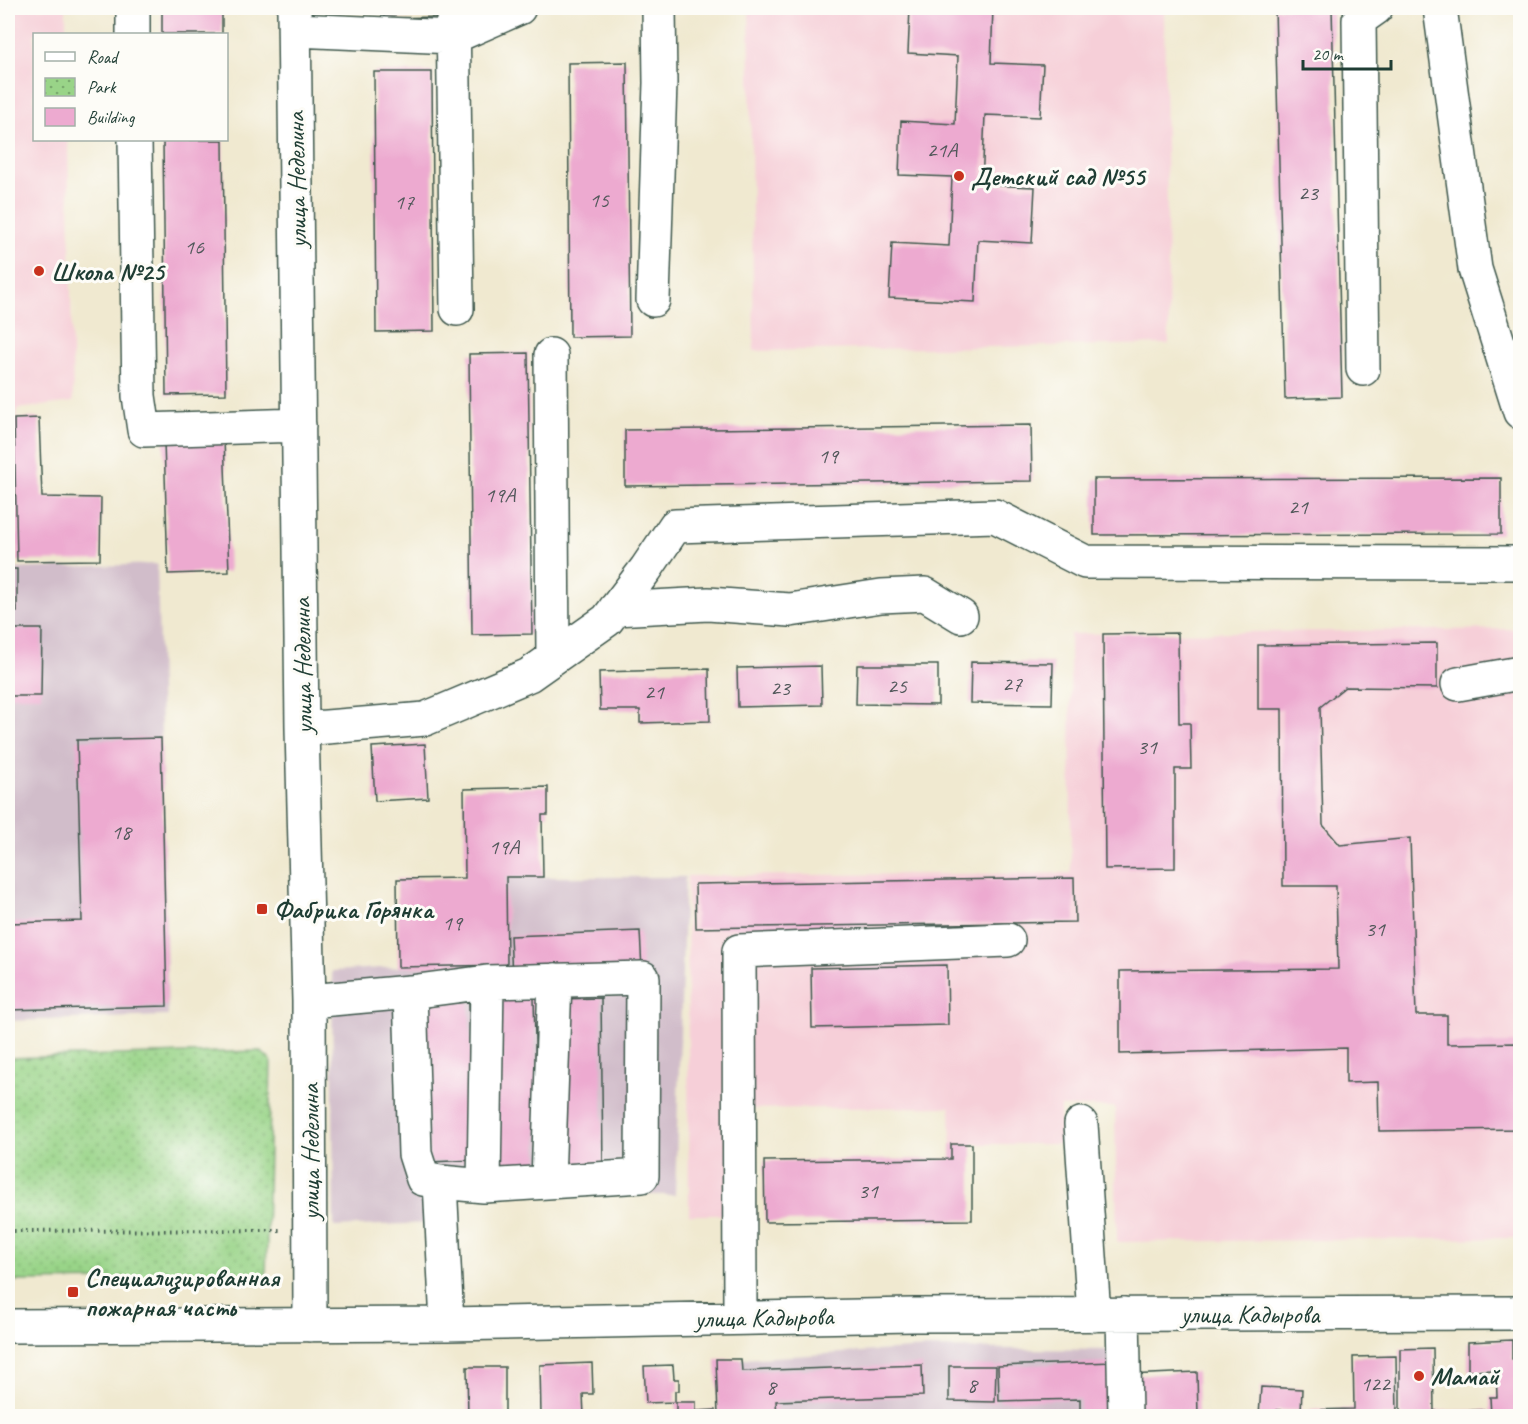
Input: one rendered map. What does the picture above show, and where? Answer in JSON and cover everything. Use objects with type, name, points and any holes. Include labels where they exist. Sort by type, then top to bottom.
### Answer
[{"type":"street","points":[[133,8],[133,33]]},
{"type":"street","points":[[295,19],[453,22],[519,8]]},
{"type":"street","points":[[653,300],[660,83],[659,8]]},
{"type":"street","points":[[1363,369],[1359,20],[1376,8]]},
{"type":"street","points":[[1440,8],[1475,269],[1521,412]]},
{"type":"street","name":"улица Неделина","points":[[295,19],[302,729],[309,1001],[310,1325]]},
{"type":"street","points":[[453,22],[457,309]]},
{"type":"street","points":[[135,141],[139,396],[144,430],[299,425]]},
{"type":"street","points":[[551,355],[553,658]]},
{"type":"street","points":[[302,729],[425,720],[529,675],[607,620],[675,526],[995,516],[1085,562],[1521,563]]},
{"type":"street","points":[[615,609],[708,604],[790,610],[881,596],[925,594],[961,616]]},
{"type":"street","points":[[1458,684],[1521,673]]},
{"type":"street","points":[[740,1318],[739,951],[1008,940]]},
{"type":"street","points":[[309,1001],[487,982],[643,978],[642,1176],[484,1186],[423,1179],[415,1154],[410,992]]},
{"type":"street","points":[[548,1182],[555,980]]},
{"type":"street","points":[[484,1186],[487,982]]},
{"type":"street","points":[[1081,1124],[1125,1416]]},
{"type":"street","points":[[440,1182],[447,1324]]},
{"type":"street","name":"улица Кадырова","points":[[8,1326],[447,1324],[913,1315],[1521,1313]]},
{"type":"path","points":[[8,1231],[310,1230]]},
{"type":"shaded area","name":"Школа №25","points":[[8,8],[66,8],[66,33],[33,33],[33,141],[68,141],[73,402],[17,409],[11,568],[8,569]]},
{"type":"shaded area","name":"Детский сад №55","points":[[749,8],[1164,8],[1169,344],[754,351]]},
{"type":"shaded area","points":[[157,564],[168,1016],[8,1021],[8,569]]},
{"type":"shaded area","points":[[1520,629],[1520,1238],[1117,1242],[1115,1107],[1060,1107],[1060,1144],[951,1144],[950,1107],[730,1109],[730,1215],[689,1215],[687,876],[1071,873],[1070,634]]},
{"type":"shaded area","points":[[506,877],[685,877],[675,1195],[454,1194],[454,1222],[334,1227],[332,971],[507,965]]},
{"type":"shaded area","points":[[928,1348],[1113,1350],[1123,1416],[743,1416],[741,1359]]},
{"type":"green space","points":[[260,1051],[271,1060],[266,1279],[8,1281],[8,1058]]},
{"type":"building","points":[[8,8],[12,8],[14,143],[8,143]]},
{"type":"building","points":[[162,8],[222,8],[222,33],[162,33]]},
{"type":"building","points":[[384,8],[437,8],[437,17],[384,18]]},
{"type":"building","points":[[910,8],[993,8],[991,63],[1043,65],[1040,117],[985,115],[982,185],[1035,187],[1032,243],[978,240],[975,302],[889,298],[892,243],[949,246],[952,177],[899,175],[901,121],[955,124],[958,56],[908,53]]},
{"type":"building","points":[[1275,8],[1332,8],[1342,397],[1285,399]]},
{"type":"building","points":[[1518,8],[1520,8],[1520,36],[1518,36]]},
{"type":"building","points":[[627,62],[630,336],[570,337],[568,63]]},
{"type":"building","points":[[374,72],[432,72],[434,331],[376,332]]},
{"type":"building","points":[[163,141],[223,141],[226,394],[166,395]]},
{"type":"building","points":[[528,353],[532,634],[472,635],[469,354]]},
{"type":"building","points":[[39,418],[42,497],[101,498],[100,560],[17,561],[14,419]]},
{"type":"building","points":[[1031,425],[1032,481],[625,486],[625,430]]},
{"type":"building","points":[[224,439],[229,572],[168,574],[164,441]]},
{"type":"building","points":[[1501,478],[1501,534],[1094,535],[1094,479]]},
{"type":"building","points":[[8,569],[17,569],[17,612],[8,612]]},
{"type":"building","points":[[8,629],[42,629],[41,696],[8,696]]},
{"type":"building","points":[[1178,633],[1179,723],[1190,723],[1191,769],[1175,769],[1175,868],[1105,869],[1103,634]]},
{"type":"building","points":[[1437,643],[1437,688],[1345,687],[1320,707],[1323,825],[1340,845],[1410,838],[1416,1015],[1447,1015],[1447,1044],[1520,1043],[1520,1129],[1379,1131],[1378,1082],[1346,1083],[1346,1048],[1120,1054],[1120,971],[1338,969],[1336,886],[1283,886],[1282,709],[1258,709],[1258,645]]},
{"type":"building","points":[[971,662],[1053,663],[1052,704],[970,703]]},
{"type":"building","points":[[857,665],[938,665],[938,705],[856,704]]},
{"type":"building","points":[[821,666],[822,705],[738,707],[737,668]]},
{"type":"building","points":[[709,669],[710,721],[640,723],[640,710],[600,710],[599,672]]},
{"type":"building","points":[[161,738],[167,1006],[8,1010],[8,923],[82,921],[77,740]]},
{"type":"building","points":[[425,744],[428,798],[375,801],[372,747]]},
{"type":"building","points":[[548,787],[548,815],[542,815],[543,877],[506,877],[507,965],[398,967],[397,879],[465,878],[464,789]]},
{"type":"building","points":[[1074,878],[1075,922],[696,928],[695,884]]},
{"type":"building","points":[[640,931],[642,970],[512,976],[510,936]]},
{"type":"building","points":[[947,965],[948,1025],[812,1028],[811,968]]},
{"type":"building","points":[[534,997],[538,1169],[498,1171],[494,998]]},
{"type":"building","points":[[601,998],[603,1168],[562,1168],[560,999]]},
{"type":"building","points":[[469,1002],[475,1160],[430,1162],[423,1004]]},
{"type":"building","points":[[951,1144],[972,1144],[972,1220],[765,1222],[764,1161],[951,1159]]},
{"type":"building","points":[[1512,1340],[1512,1359],[1520,1358],[1520,1416],[1491,1416],[1490,1397],[1497,1397],[1496,1370],[1468,1371],[1468,1342]]},
{"type":"building","points":[[1433,1348],[1434,1411],[1488,1410],[1488,1416],[1400,1416],[1400,1349]]},
{"type":"building","points":[[1396,1356],[1397,1416],[1310,1416],[1310,1410],[1354,1409],[1353,1357]]},
{"type":"building","points":[[716,1359],[741,1359],[742,1371],[922,1365],[923,1396],[776,1401],[777,1416],[718,1416]]},
{"type":"building","points":[[1114,1362],[1116,1416],[1080,1416],[1080,1399],[999,1401],[998,1366]]},
{"type":"building","points":[[592,1363],[593,1394],[583,1394],[584,1416],[541,1416],[540,1365]]},
{"type":"building","points":[[673,1365],[674,1379],[679,1379],[679,1391],[675,1391],[675,1402],[646,1403],[644,1366]]},
{"type":"building","points":[[949,1366],[996,1366],[995,1402],[949,1401]]},
{"type":"building","points":[[467,1367],[505,1367],[505,1416],[468,1416]]},
{"type":"building","points":[[1197,1372],[1198,1416],[1128,1416],[1127,1375]]},
{"type":"building","points":[[1261,1387],[1302,1389],[1301,1411],[1277,1410],[1277,1416],[1259,1416]]},
{"type":"building","points":[[676,1402],[696,1402],[696,1411],[715,1410],[715,1416],[660,1416],[676,1414]]},
{"type":"building","points":[[188,1413],[328,1414],[328,1416],[188,1416]]},
{"type":"place","name":"Детский сад №55","points":[[959,176]]},
{"type":"place","name":"Школа №25","points":[[39,271]]},
{"type":"place","name":"Фабрика Горянка","points":[[262,909]]},
{"type":"place","name":"Специализированная пожарная часть","points":[[73,1292]]},
{"type":"place","name":"Мамай","points":[[1419,1376]]}]
